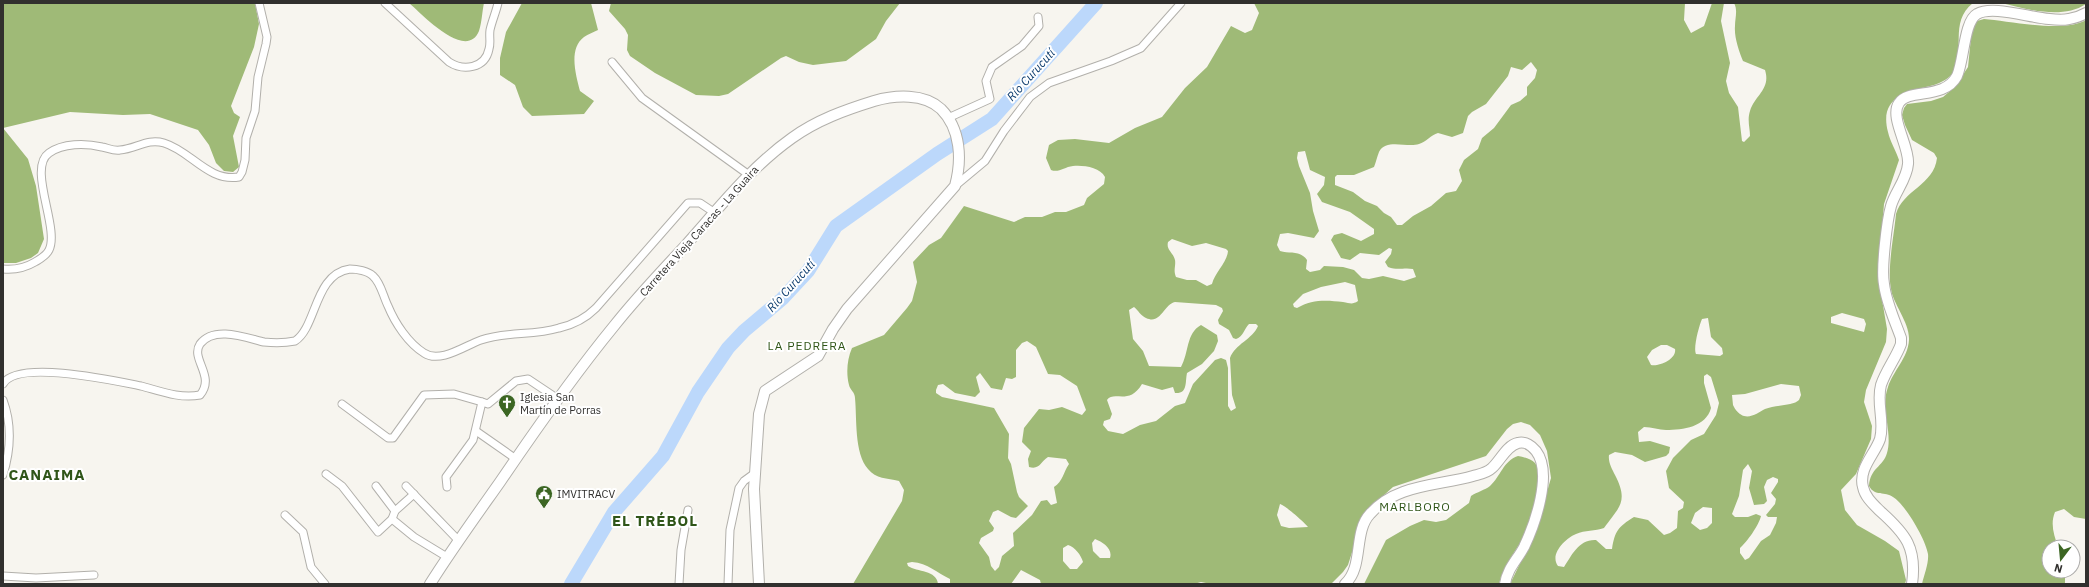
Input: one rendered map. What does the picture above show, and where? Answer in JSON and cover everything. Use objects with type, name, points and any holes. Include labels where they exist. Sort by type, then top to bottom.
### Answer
[{"type":"main road","points":[[1912,584],[1912,552],[1905,535],[1873,504],[1866,495],[1862,483],[1866,464],[1876,448],[1883,426],[1879,392],[1901,344],[1901,338],[1883,278],[1889,214],[1894,197],[1908,164],[1907,150],[1897,117],[1897,106],[1904,98],[1937,91],[1953,81],[1960,67],[1970,19],[1978,13],[1992,11],[2056,20],[2068,20],[2086,13]]},
{"type":"main road","name":"Carretera Vieja Caracas - La Guaira","points":[[430,584],[447,557],[558,399],[616,323],[749,175],[793,137],[839,112],[887,97],[921,98],[936,105],[948,118],[955,134],[959,148],[959,168],[955,186],[951,193],[847,309],[833,329],[818,356],[766,391],[759,414],[755,473],[754,511],[760,584]]},
{"type":"main road","points":[[1345,584],[1353,574],[1365,523],[1375,509],[1406,490],[1452,482],[1486,472],[1515,444],[1525,443],[1531,446],[1540,456],[1543,464],[1543,486],[1527,541],[1508,571],[1505,584]]},
{"type":"street","points":[[3,269],[14,269],[32,264],[46,254],[50,247],[50,228],[41,167],[44,157],[52,151],[71,145],[84,144],[118,151],[149,141],[159,142],[183,153],[219,176],[227,179],[239,177],[245,160],[246,138],[254,111],[258,77],[267,37],[259,3]]},
{"type":"street","points":[[385,3],[449,62],[467,68],[481,63],[488,53],[489,32],[498,3]]},
{"type":"street","points":[[955,186],[985,161],[1004,131],[1030,97],[1048,83],[1111,61],[1141,48],[1181,3]]},
{"type":"street","points":[[948,118],[990,99],[986,81],[992,67],[1022,46],[1039,26],[1038,17]]},
{"type":"street","points":[[612,62],[642,98],[749,175]]},
{"type":"street","points":[[3,384],[7,379],[16,374],[38,371],[133,385],[184,396],[200,395],[206,387],[206,376],[198,351],[204,340],[221,334],[235,335],[272,343],[295,341],[304,331],[314,304],[324,288],[334,277],[350,269],[366,272],[374,277],[391,313],[407,337],[424,354],[431,356],[443,356],[482,339],[560,328],[584,318],[596,308],[688,203],[700,203],[714,213]]},
{"type":"street","points":[[342,404],[388,438],[393,438],[424,394],[454,394],[488,404],[516,381],[528,379],[558,399]]},
{"type":"street","points":[[3,400],[10,427],[8,452],[3,475]]},
{"type":"street","points":[[447,487],[446,477],[473,440],[476,431],[476,420],[482,402]]},
{"type":"street","points":[[476,431],[516,459]]},
{"type":"street","points":[[728,584],[730,530],[739,488],[744,481],[755,473]]},
{"type":"street","points":[[326,474],[342,486],[378,532],[392,520],[395,512],[414,494]]},
{"type":"street","points":[[376,486],[395,512]]},
{"type":"street","points":[[406,486],[459,541]]},
{"type":"street","points":[[679,584],[681,550],[688,510]]},
{"type":"street","points":[[285,515],[303,532],[311,567],[325,584]]},
{"type":"street","points":[[392,520],[404,530],[447,557]]},
{"type":"street","points":[[3,576],[36,578],[94,575]]},
{"type":"green space","points":[[3,3],[255,3],[259,24],[254,47],[231,106],[234,113],[240,117],[233,136],[239,167],[233,172],[224,171],[216,163],[209,145],[198,130],[150,114],[123,115],[70,112],[3,128]]},
{"type":"green space","points":[[409,3],[484,3],[479,31],[473,39],[464,41],[454,38],[433,24]]},
{"type":"green space","points":[[522,3],[591,3],[598,30],[584,37],[579,42],[576,48],[574,62],[580,91],[594,101],[584,114],[532,116],[523,107],[515,85],[500,75],[500,58],[506,32]]},
{"type":"green space","points":[[611,3],[900,3],[886,21],[876,39],[846,61],[813,65],[799,62],[786,56],[728,94],[719,96],[696,95],[655,73],[630,56],[627,50],[628,35],[625,29],[609,11]]},
{"type":"green space","points":[[1254,3],[1685,3],[1684,20],[1691,33],[1704,26],[1712,3],[1724,3],[1721,21],[1730,63],[1726,81],[1729,93],[1738,107],[1742,141],[1744,142],[1750,136],[1749,114],[1752,105],[1764,87],[1766,77],[1765,70],[1743,61],[1735,35],[1736,11],[1734,3],[1973,3],[1961,19],[1959,28],[1958,56],[1952,74],[1939,83],[1903,94],[1896,98],[1887,111],[1886,121],[1888,132],[1899,160],[1884,204],[1878,276],[1887,329],[1886,342],[1866,390],[1864,402],[1872,426],[1871,439],[1856,474],[1841,490],[1845,510],[1857,525],[1899,551],[1906,580],[1905,584],[1510,584],[1535,533],[1551,478],[1547,451],[1540,435],[1530,425],[1521,422],[1513,424],[1507,429],[1486,456],[1393,487],[1373,505],[1361,524],[1348,565],[1331,584],[1211,584],[1201,582],[1194,584],[1041,584],[1040,580],[1021,570],[1011,584],[950,584],[950,579],[923,564],[912,562],[907,563],[908,566],[934,576],[937,579],[938,584],[853,584],[902,501],[904,490],[899,481],[882,478],[871,472],[860,454],[857,435],[855,396],[848,381],[848,362],[852,348],[884,335],[912,301],[917,282],[913,262],[929,245],[941,238],[964,206],[1014,222],[1025,217],[1042,217],[1055,212],[1066,212],[1084,205],[1087,198],[1104,184],[1105,177],[1099,171],[1086,166],[1073,166],[1057,171],[1051,170],[1046,158],[1049,145],[1058,140],[1075,139],[1109,143],[1135,128],[1162,117],[1185,88],[1207,67],[1231,26],[1245,33],[1252,30],[1259,13]],"holes":[[[1531,62],[1537,70],[1535,78],[1527,87],[1527,95],[1520,101],[1511,105],[1494,128],[1482,138],[1478,149],[1464,160],[1459,170],[1462,181],[1456,191],[1446,193],[1431,206],[1413,216],[1402,225],[1397,225],[1391,217],[1377,206],[1365,201],[1353,192],[1335,185],[1335,177],[1337,175],[1354,175],[1374,167],[1379,152],[1387,145],[1414,145],[1424,142],[1438,133],[1452,137],[1463,133],[1468,116],[1486,104],[1508,76],[1511,67],[1522,70]],[[1305,151],[1310,170],[1325,177],[1324,185],[1317,194],[1322,202],[1350,212],[1374,229],[1374,234],[1361,241],[1342,233],[1334,235],[1331,240],[1341,258],[1350,260],[1360,253],[1379,255],[1389,248],[1392,249],[1391,254],[1385,262],[1388,267],[1395,269],[1413,269],[1416,277],[1404,281],[1383,276],[1369,279],[1362,278],[1354,270],[1343,267],[1324,266],[1320,270],[1310,272],[1306,269],[1307,260],[1304,257],[1298,254],[1280,251],[1277,245],[1280,234],[1288,233],[1314,238],[1319,231],[1313,211],[1310,193],[1297,158],[1298,152]],[[1172,239],[1192,246],[1206,243],[1228,251],[1226,260],[1212,284],[1207,286],[1196,280],[1187,280],[1176,277],[1175,260],[1169,249],[1168,242]],[[1345,282],[1355,285],[1358,301],[1354,303],[1320,301],[1308,303],[1297,308],[1294,307],[1293,304],[1303,294],[1321,287]],[[1175,302],[1216,305],[1222,308],[1223,311],[1218,320],[1219,324],[1229,330],[1233,338],[1236,339],[1242,335],[1249,324],[1256,324],[1258,326],[1256,331],[1232,353],[1230,358],[1232,395],[1236,408],[1231,411],[1228,406],[1228,368],[1226,360],[1221,358],[1215,360],[1193,384],[1185,403],[1175,406],[1156,421],[1140,425],[1123,434],[1108,431],[1103,425],[1104,421],[1110,419],[1112,414],[1107,400],[1110,397],[1127,396],[1132,394],[1137,391],[1142,384],[1162,390],[1173,387],[1175,393],[1182,392],[1185,387],[1187,373],[1202,364],[1214,351],[1218,341],[1217,335],[1201,325],[1196,329],[1190,338],[1184,362],[1181,367],[1149,366],[1143,351],[1133,339],[1129,310],[1134,307],[1144,317],[1151,319],[1159,317],[1171,304]],[[1842,313],[1864,319],[1866,324],[1864,332],[1831,323],[1831,317]],[[1708,318],[1711,337],[1722,348],[1723,354],[1720,356],[1696,354],[1695,351],[1699,327],[1702,319]],[[1027,341],[1036,347],[1048,374],[1060,375],[1077,386],[1086,410],[1082,415],[1062,407],[1049,410],[1039,409],[1024,428],[1022,442],[1031,451],[1028,459],[1029,467],[1033,468],[1038,466],[1048,457],[1066,459],[1069,464],[1061,479],[1054,487],[1057,503],[1051,505],[1047,500],[1041,501],[1032,515],[1013,533],[1014,546],[1002,556],[999,567],[995,571],[991,566],[989,557],[979,543],[981,538],[993,531],[994,528],[989,521],[993,512],[998,510],[1016,518],[1028,506],[1019,497],[1011,464],[1008,458],[1009,434],[994,408],[942,397],[936,393],[936,390],[938,385],[943,384],[955,393],[975,397],[980,392],[976,377],[980,373],[991,388],[1002,390],[1006,378],[1012,379],[1016,377],[1016,350],[1022,343]],[[1661,345],[1667,345],[1675,349],[1675,353],[1667,362],[1658,365],[1651,365],[1647,357],[1652,350]],[[1707,374],[1711,377],[1719,403],[1716,415],[1704,434],[1691,440],[1673,458],[1666,471],[1669,488],[1684,502],[1683,508],[1678,511],[1677,528],[1664,535],[1648,520],[1634,517],[1618,530],[1614,538],[1612,549],[1606,549],[1596,540],[1590,540],[1581,545],[1573,553],[1564,567],[1558,566],[1556,561],[1557,552],[1568,539],[1579,533],[1604,528],[1618,509],[1622,498],[1619,484],[1610,465],[1609,455],[1615,452],[1632,455],[1645,462],[1666,456],[1669,453],[1670,447],[1650,441],[1639,442],[1638,432],[1644,427],[1666,430],[1693,426],[1704,419],[1711,408],[1704,383],[1704,376]],[[1781,384],[1799,386],[1801,395],[1799,400],[1796,402],[1765,409],[1750,416],[1741,415],[1733,405],[1732,395],[1745,394]],[[1748,464],[1752,471],[1749,488],[1754,505],[1764,504],[1767,501],[1764,487],[1767,480],[1773,477],[1778,479],[1778,482],[1771,493],[1776,499],[1775,504],[1766,515],[1768,517],[1777,517],[1776,523],[1770,535],[1761,541],[1749,558],[1745,560],[1740,553],[1740,548],[1758,524],[1761,516],[1756,514],[1748,517],[1735,517],[1732,514],[1739,496],[1743,470]],[[1280,504],[1291,511],[1308,527],[1289,528],[1281,526],[1277,515]],[[1703,507],[1712,508],[1712,523],[1707,528],[1700,530],[1691,523],[1695,513]],[[1095,539],[1104,544],[1109,549],[1111,555],[1110,558],[1100,558],[1093,551],[1092,543]],[[1068,545],[1077,552],[1083,562],[1077,569],[1070,569],[1063,561],[1063,548]]]},
{"type":"green space","points":[[2001,3],[2086,4],[2076,9],[2066,11],[2044,12]]},
{"type":"green space","points":[[1984,19],[2022,24],[2065,26],[2077,24],[2086,20],[2086,519],[2074,517],[2064,509],[2055,512],[2053,530],[2055,539],[2041,539],[2041,579],[2065,579],[2065,584],[1922,584],[1928,554],[1919,532],[1909,514],[1898,501],[1890,495],[1874,492],[1869,486],[1874,471],[1883,462],[1887,453],[1889,437],[1885,403],[1886,395],[1890,381],[1906,353],[1909,340],[1907,327],[1892,295],[1890,281],[1890,262],[1896,214],[1905,199],[1930,175],[1935,167],[1937,158],[1934,153],[1912,140],[1902,115],[1907,104],[1931,101],[1943,97],[1955,87],[1968,67],[1972,28],[1977,21]]},
{"type":"green space","points":[[3,128],[28,159],[36,186],[44,239],[38,253],[31,258],[16,263],[3,263]]},
{"type":"green space","points":[[1518,456],[1532,460],[1538,469],[1539,477],[1537,497],[1532,517],[1526,532],[1507,564],[1499,584],[1364,584],[1386,540],[1410,526],[1424,520],[1436,522],[1446,520],[1469,503],[1471,496],[1490,486],[1505,465],[1513,458]]},
{"type":"waterway","name":"Río Curucutí","points":[[571,584],[614,512],[663,456],[698,392],[728,348],[744,331],[782,299],[808,271],[836,226],[937,154],[992,119],[1096,3]]},
{"type":"place","name":"Iglesia San Martín de Porras","points":[[507,418]]},
{"type":"place","name":"IMVITRACV","points":[[544,509]]},
{"type":"district","name":"LA PEDRERA","points":[[807,346]]},
{"type":"district","name":"CANAIMA","points":[[47,475]]},
{"type":"district","name":"MARLBORO","points":[[1415,507]]},
{"type":"district","name":"EL TRÉBOL","points":[[655,521]]}]
